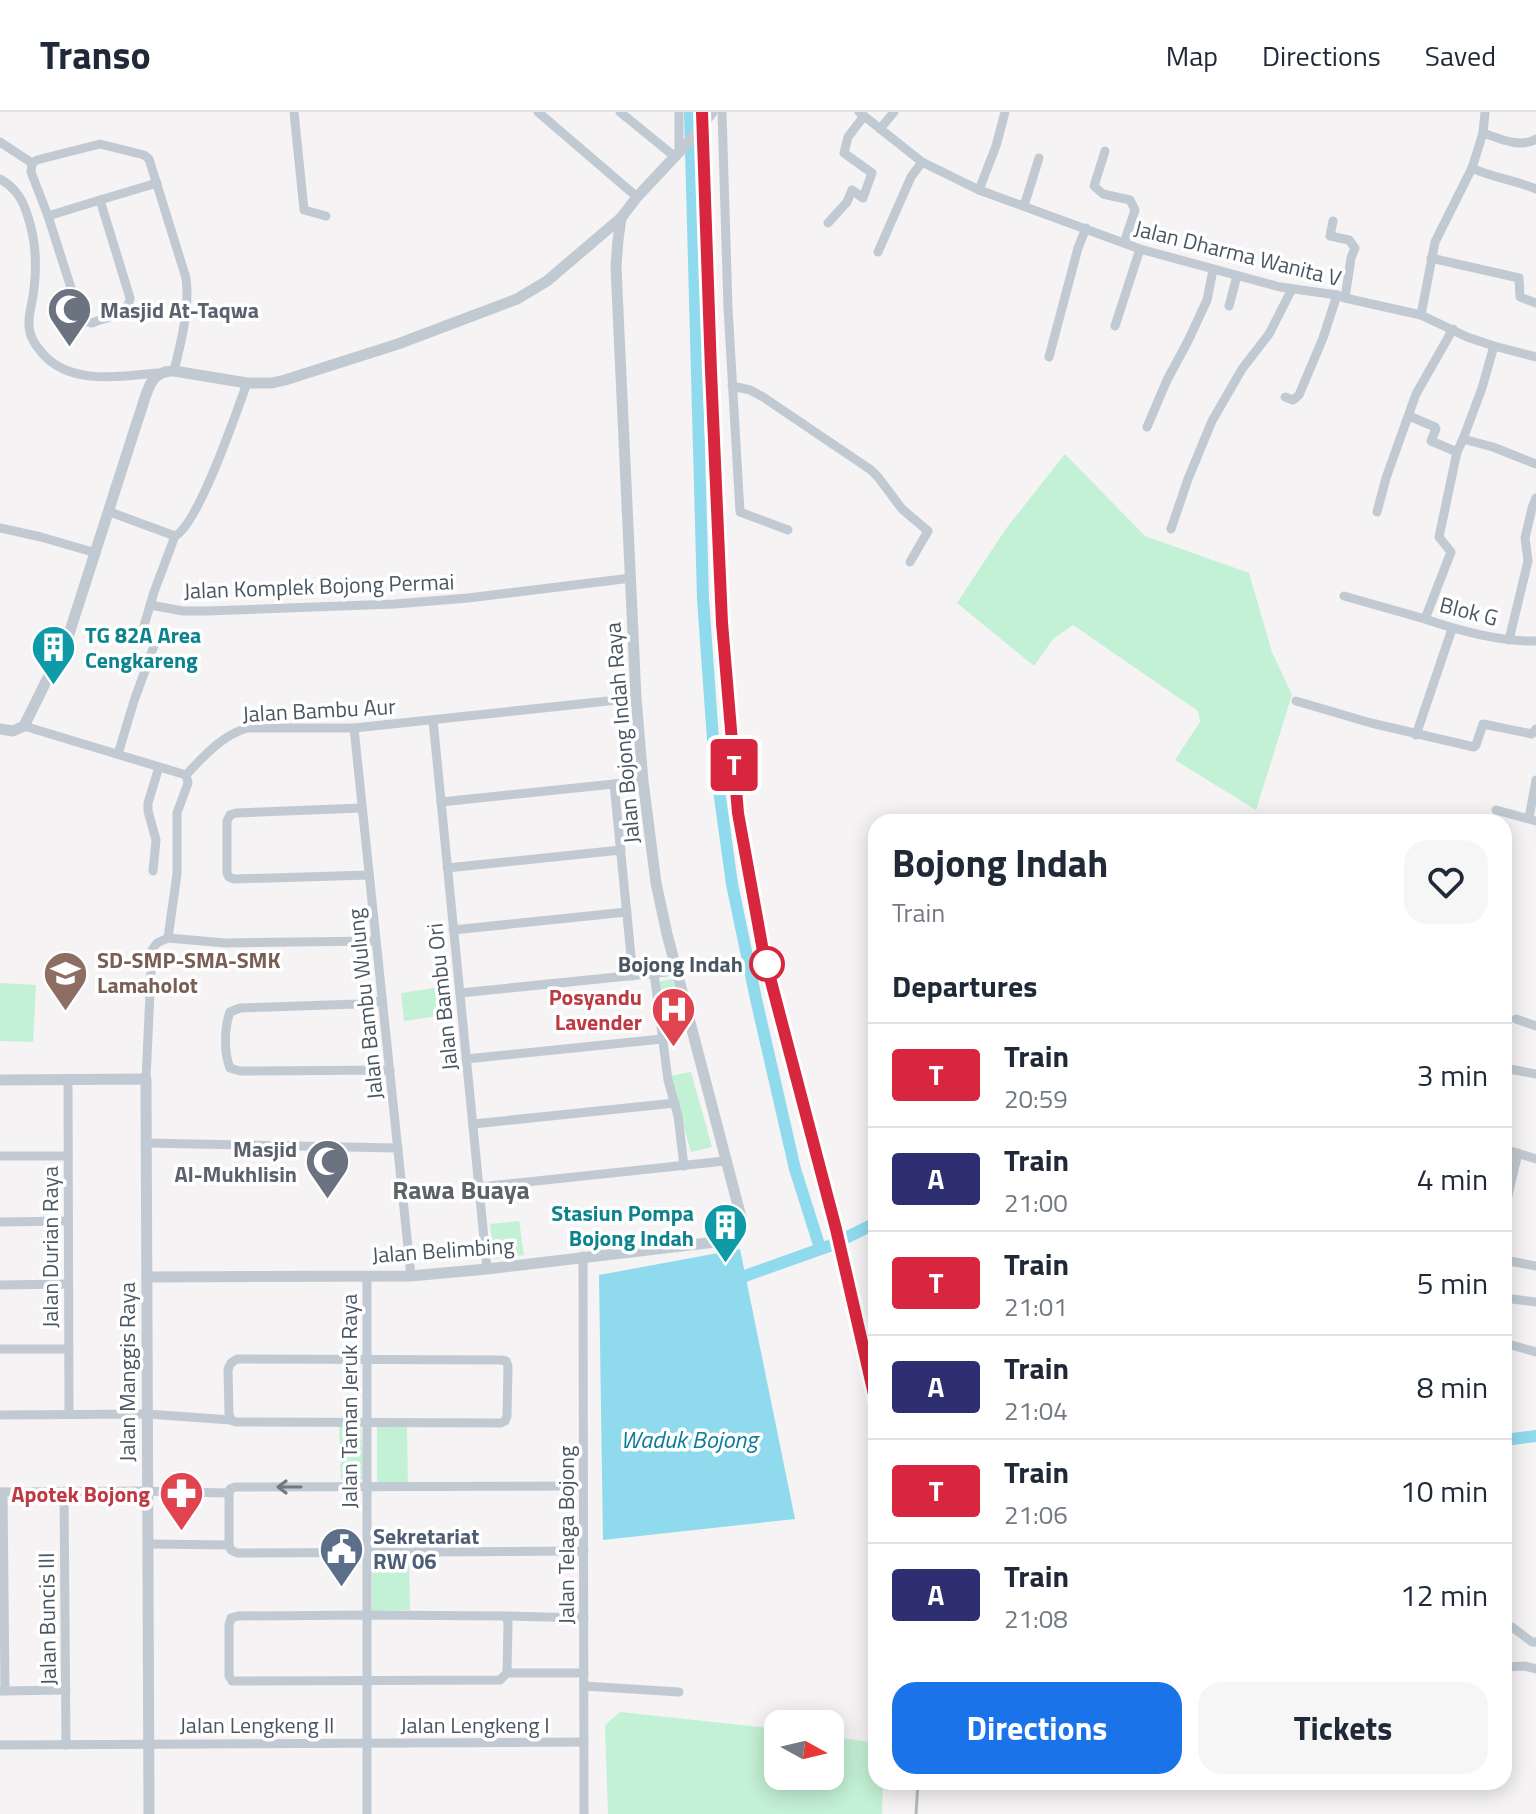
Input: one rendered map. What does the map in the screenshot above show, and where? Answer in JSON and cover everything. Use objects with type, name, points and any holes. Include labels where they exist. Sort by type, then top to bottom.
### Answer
[{"type":"street","points":[[294,112],[304,210],[326,216]]},
{"type":"street","points":[[620,112],[684,146]]},
{"type":"street","points":[[679,112],[684,146]]},
{"type":"street","points":[[0,179],[17,192],[31,226],[36,248],[29,327],[32,340],[51,363],[88,376],[114,377],[174,371],[247,383],[272,383],[398,344],[517,299],[547,281],[621,218],[712,112]]},
{"type":"street","points":[[722,112],[740,512],[788,530]]},
{"type":"street","points":[[880,129],[894,112]]},
{"type":"street","points":[[979,190],[1005,112]]},
{"type":"street","points":[[1421,315],[1435,242],[1472,168],[1483,133],[1485,112]]},
{"type":"street","points":[[543,114],[637,197]]},
{"type":"street","points":[[828,223],[847,202],[852,190],[863,198],[872,173],[844,153],[848,137],[862,114]]},
{"type":"street","name":"Jalan Dharma Wanita V","points":[[862,114],[922,162],[979,190],[1140,249],[1292,289],[1341,296],[1421,315],[1467,337],[1536,357]]},
{"type":"street","points":[[1483,133],[1512,142],[1529,143],[1536,139]]},
{"type":"street","points":[[0,142],[32,163],[100,144],[149,159],[188,291],[174,371]]},
{"type":"street","points":[[1105,151],[1094,186],[1103,194],[1130,200],[1135,210],[1124,243]]},
{"type":"street","points":[[1024,206],[1039,158]]},
{"type":"street","points":[[878,252],[905,188],[922,162]]},
{"type":"street","points":[[32,163],[31,172],[80,316],[82,320],[92,323],[125,310],[130,303],[100,200]]},
{"type":"street","points":[[1472,168],[1536,189]]},
{"type":"street","points":[[48,216],[157,183]]},
{"type":"street","name":"Jalan Bojong Indah Raya","points":[[621,218],[616,266],[636,698],[643,781],[664,921],[741,1217],[739,1234]]},
{"type":"street","points":[[1285,397],[1293,400],[1299,395],[1341,296],[1355,248],[1349,240],[1330,236],[1333,221]]},
{"type":"street","points":[[1049,357],[1086,228]]},
{"type":"street","points":[[1115,326],[1140,249]]},
{"type":"street","points":[[1431,258],[1519,278],[1520,297],[1536,303]]},
{"type":"street","points":[[1147,427],[1207,300],[1213,270]]},
{"type":"street","points":[[1229,306],[1237,276]]},
{"type":"street","points":[[1171,529],[1212,421],[1242,369],[1269,334],[1292,289]]},
{"type":"street","points":[[1377,512],[1416,394],[1453,329]]},
{"type":"street","points":[[1409,416],[1436,428],[1431,441],[1457,452],[1482,388],[1494,346]]},
{"type":"street","points":[[18,728],[68,637],[139,416],[157,373]]},
{"type":"street","name":"Jalan Komplek Bojong Permai","points":[[247,383],[208,484],[187,525],[175,536],[150,605],[183,611],[207,611],[395,604],[631,578]]},
{"type":"street","points":[[732,386],[763,397],[878,477],[902,509],[928,531],[910,562]]},
{"type":"street","points":[[1463,439],[1536,464]]},
{"type":"street","name":"Blok G","points":[[1457,452],[1439,537],[1451,552],[1425,619],[1452,629],[1509,640],[1534,641]]},
{"type":"street","points":[[1509,640],[1528,561],[1525,538],[1536,498]]},
{"type":"street","points":[[110,512],[175,536]]},
{"type":"street","points":[[0,528],[96,553]]},
{"type":"street","points":[[1344,596],[1425,619]]},
{"type":"street","points":[[118,754],[155,643],[141,636],[150,605]]},
{"type":"street","points":[[1416,735],[1452,629]]},
{"type":"street","points":[[1534,641],[1535,630]]},
{"type":"street","name":"Jalan Bambu Aur","points":[[186,775],[217,743],[247,728],[354,728],[636,698]]},
{"type":"street","points":[[1296,701],[1416,735],[1474,747],[1483,724],[1532,734],[1536,729]]},
{"type":"street","name":"Jalan Bambu Ori","points":[[433,720],[487,1269]]},
{"type":"street","points":[[0,729],[18,728],[186,775],[188,783],[177,813],[177,874],[168,938],[225,943],[376,941]]},
{"type":"street","name":"Jalan Bambu Wulung","points":[[354,728],[411,1276]]},
{"type":"street","points":[[153,871],[156,840],[148,803],[159,767]]},
{"type":"street","points":[[1496,810],[1532,819],[1536,780]]},
{"type":"street","points":[[441,802],[643,781]]},
{"type":"street","points":[[614,784],[633,976]]},
{"type":"street","points":[[362,808],[230,815],[227,821],[227,873],[234,879],[369,875]]},
{"type":"street","points":[[447,868],[621,850]]},
{"type":"street","points":[[453,930],[627,912]]},
{"type":"street","name":"Jalan Manggis Raya","points":[[149,1814],[146,1079],[152,950],[157,943],[168,938]]},
{"type":"street","points":[[460,993],[667,972]]},
{"type":"street","points":[[654,973],[668,1080],[675,1103],[684,1166]]},
{"type":"street","points":[[382,1001],[240,1008],[230,1012],[227,1020],[227,1059],[230,1068],[240,1071],[390,1070]]},
{"type":"street","points":[[1516,1019],[1536,1026]]},
{"type":"street","points":[[466,1059],[662,1039]]},
{"type":"street","points":[[1512,1070],[1536,1074]]},
{"type":"street","name":"Jalan Durian Raya","points":[[68,1079],[69,1414]]},
{"type":"street","points":[[0,1080],[146,1079]]},
{"type":"street","points":[[473,1124],[675,1103]]},
{"type":"street","points":[[147,1143],[398,1148]]},
{"type":"street","points":[[1512,1151],[1536,1159]]},
{"type":"street","points":[[1512,1178],[1518,1153]]},
{"type":"street","points":[[0,1156],[68,1156]]},
{"type":"street","points":[[479,1187],[725,1161]]},
{"type":"street","points":[[0,1222],[68,1221]]},
{"type":"street","name":"Jalan Belimbing","points":[[147,1277],[411,1276],[724,1241],[739,1234]]},
{"type":"street","name":"Jalan Telaga Bojong","points":[[583,1256],[584,1814]]},
{"type":"street","points":[[1512,1262],[1536,1266]]},
{"type":"street","name":"Jalan Taman Jeruk Raya","points":[[367,1276],[366,1359],[371,1422],[367,1487],[367,1814]]},
{"type":"street","points":[[0,1285],[68,1284]]},
{"type":"street","points":[[1512,1299],[1536,1302]]},
{"type":"street","points":[[1512,1345],[1536,1352]]},
{"type":"street","points":[[0,1349],[69,1349]]},
{"type":"street","points":[[0,1415],[147,1414],[236,1422],[501,1423],[507,1416],[508,1366],[506,1361],[501,1360],[237,1359],[228,1369],[231,1420]]},
{"type":"street","points":[[583,1486],[235,1487],[229,1493],[229,1545],[237,1553],[584,1551]]},
{"type":"street","name":"Jalan Buncis III","points":[[64,1491],[66,1745]]},
{"type":"street","points":[[66,1690],[2,1691],[1,1492],[229,1493]]},
{"type":"street","points":[[148,1544],[229,1545]]},
{"type":"street","points":[[505,1616],[508,1622],[507,1673],[500,1680],[232,1681],[229,1676],[229,1625],[231,1618],[238,1616],[367,1615],[505,1616],[584,1618]]},
{"type":"street","points":[[1512,1627],[1536,1642]]},
{"type":"street","points":[[1512,1667],[1536,1669]]},
{"type":"street","points":[[507,1673],[584,1673]]},
{"type":"street","points":[[584,1686],[679,1692]]},
{"type":"street","name":"Jalan Lengkeng I","points":[[367,1743],[584,1742]]},
{"type":"street","name":"Jalan Lengkeng II","points":[[0,1745],[367,1743]]},
{"type":"green space","points":[[1065,454],[1145,536],[1249,573],[1272,652],[1292,695],[1256,810],[1175,760],[1200,722],[1198,711],[1073,625],[1053,639],[1034,666],[957,603],[1005,530]]},
{"type":"green space","points":[[673,979],[682,1034],[660,1037],[651,983]]},
{"type":"green space","points":[[0,983],[36,985],[33,1042],[0,1041]]},
{"type":"green space","points":[[441,987],[445,1015],[404,1021],[401,993]]},
{"type":"green space","points":[[691,1072],[712,1147],[691,1152],[669,1076]]},
{"type":"green space","points":[[519,1221],[524,1255],[494,1259],[490,1224]]},
{"type":"green space","points":[[339,1425],[361,1425],[364,1479],[341,1480]]},
{"type":"green space","points":[[377,1427],[407,1427],[408,1488],[377,1488]]},
{"type":"green space","points":[[409,1552],[410,1610],[372,1611],[372,1553]]},
{"type":"green space","points":[[620,1712],[764,1727],[764,1790],[844,1790],[844,1738],[868,1742],[868,1790],[883,1790],[882,1814],[608,1814],[605,1725]]},
{"type":"water","name":"Waduk Bojong","points":[[740,1249],[795,1519],[603,1540],[599,1275]]},
{"type":"waterway","points":[[690,112],[703,599],[714,754],[732,884],[756,999],[795,1169],[820,1248]]},
{"type":"waterway","points":[[745,1276],[829,1246],[868,1227]]},
{"type":"waterway","points":[[1512,1439],[1536,1436]]},
{"type":"railway","points":[[702,112],[724,655],[738,813],[763,951],[836,1229],[868,1368]]},
{"type":"railway","points":[[916,1814],[918,1790]]},
{"type":"train","name":"T","points":[[702,112],[722,623],[738,813],[763,951],[836,1229],[868,1368]]},
{"type":"place","name":"Masjid At-Taqwa","points":[[69,349]]},
{"type":"place","name":"TG 82A Area Cengkareng","points":[[54,687]]},
{"type":"place","name":"Bojong Indah","points":[[767,964]]},
{"type":"place","name":"SD-SMP-SMA-SMK Lamaholot","points":[[66,1012]]},
{"type":"place","name":"Posyandu Lavender","points":[[673,1049]]},
{"type":"place","name":"Masjid Al-Mukhlisin","points":[[328,1201]]},
{"type":"place","name":"Stasiun Pompa Bojong Indah","points":[[725,1265]]},
{"type":"place","name":"Apotek Bojong","points":[[181,1533]]},
{"type":"place","name":"Sekretariat RW 06","points":[[342,1588]]},
{"type":"district","name":"Rawa Buaya","points":[[461,1189]]}]
